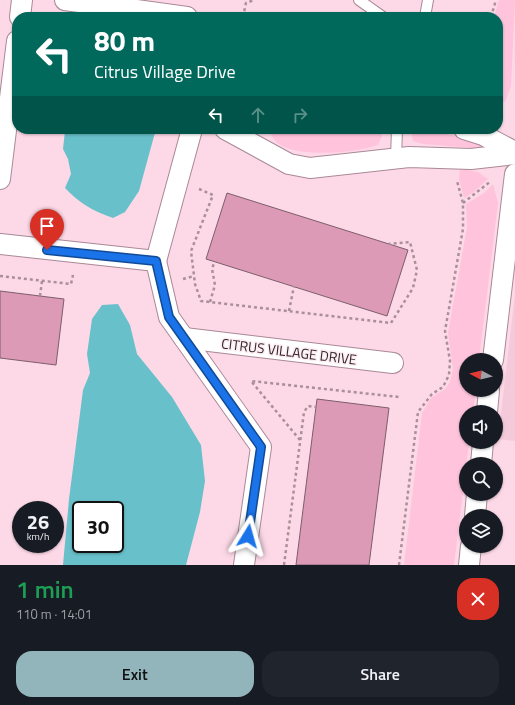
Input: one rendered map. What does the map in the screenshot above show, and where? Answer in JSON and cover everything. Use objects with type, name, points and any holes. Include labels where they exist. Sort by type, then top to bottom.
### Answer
[{"type":"street","points":[[21,12],[22,0]]},
{"type":"street","points":[[65,0],[151,12]]},
{"type":"street","points":[[0,179],[12,82]]},
{"type":"street","points":[[191,134],[156,261],[169,317],[261,447],[244,565]]},
{"type":"street","points":[[242,134],[259,139],[289,164],[310,168],[409,157],[471,159],[515,153]]},
{"type":"street","points":[[480,134],[515,153]]},
{"type":"street","points":[[494,353],[515,174]]},
{"type":"street","points":[[0,244],[156,261]]},
{"type":"street","name":"CITRUS VILLAGE DRIVE","points":[[184,338],[393,363]]},
{"type":"street","points":[[469,565],[470,553]]},
{"type":"lane","points":[[359,0],[376,12]]},
{"type":"lane","points":[[426,12],[428,0]]},
{"type":"lane","points":[[396,158],[397,134]]},
{"type":"path","points":[[244,12],[245,1],[254,0]]},
{"type":"path","points":[[492,12],[496,0]]},
{"type":"path","points":[[399,565],[418,412],[432,394],[443,387],[449,375],[450,361],[445,331],[463,229],[463,203],[456,178]]},
{"type":"path","points":[[196,188],[213,195],[191,251],[195,284],[201,301],[391,323],[413,288],[417,270],[410,242],[388,244]]},
{"type":"path","points":[[210,302],[215,285],[212,269],[214,263]]},
{"type":"path","points":[[0,276],[71,284],[74,270]]},
{"type":"path","points":[[40,296],[42,281]]},
{"type":"path","points":[[289,311],[294,286]]},
{"type":"path","points":[[300,440],[251,381],[399,397]]},
{"type":"path","points":[[284,565],[304,412],[308,406],[316,407]]},
{"type":"shaded area","points":[[499,0],[515,0],[511,86],[506,100],[503,103],[503,12],[495,12]]},
{"type":"shaded area","points":[[271,134],[381,134],[382,136],[378,145],[356,150],[327,153],[313,153],[288,148],[279,144]]},
{"type":"shaded area","points":[[412,134],[446,134],[473,139],[488,146],[485,149],[423,144],[413,141]]},
{"type":"shaded area","points":[[460,168],[478,172],[488,179],[474,192],[464,198],[459,179]]},
{"type":"shaded area","points":[[493,184],[498,203],[480,353],[459,353],[459,397],[475,397],[474,405],[459,405],[459,449],[468,449],[467,457],[459,457],[459,501],[462,501],[461,509],[459,509],[459,524],[454,565],[404,565],[422,413],[431,398],[445,389],[450,382],[453,369],[448,333],[467,227],[466,204],[484,193]]},
{"type":"shaded area","points":[[515,294],[515,441],[503,440],[503,396]]},
{"type":"water","points":[[65,134],[155,134],[139,191],[125,212],[113,218],[81,202],[65,188],[71,174],[68,159],[63,149]]},
{"type":"water","points":[[118,304],[130,325],[137,354],[172,397],[201,445],[205,481],[200,512],[186,565],[63,565],[69,499],[83,390],[90,373],[87,354],[92,319],[102,305]]},
{"type":"building","points":[[227,193],[408,250],[387,316],[206,259]]},
{"type":"building","points":[[0,291],[64,299],[56,365],[0,358]]},
{"type":"building","points":[[317,399],[389,408],[369,565],[296,565]]},
{"type":"route","points":[[47,250],[156,261],[169,317],[261,447],[248,536]]}]
